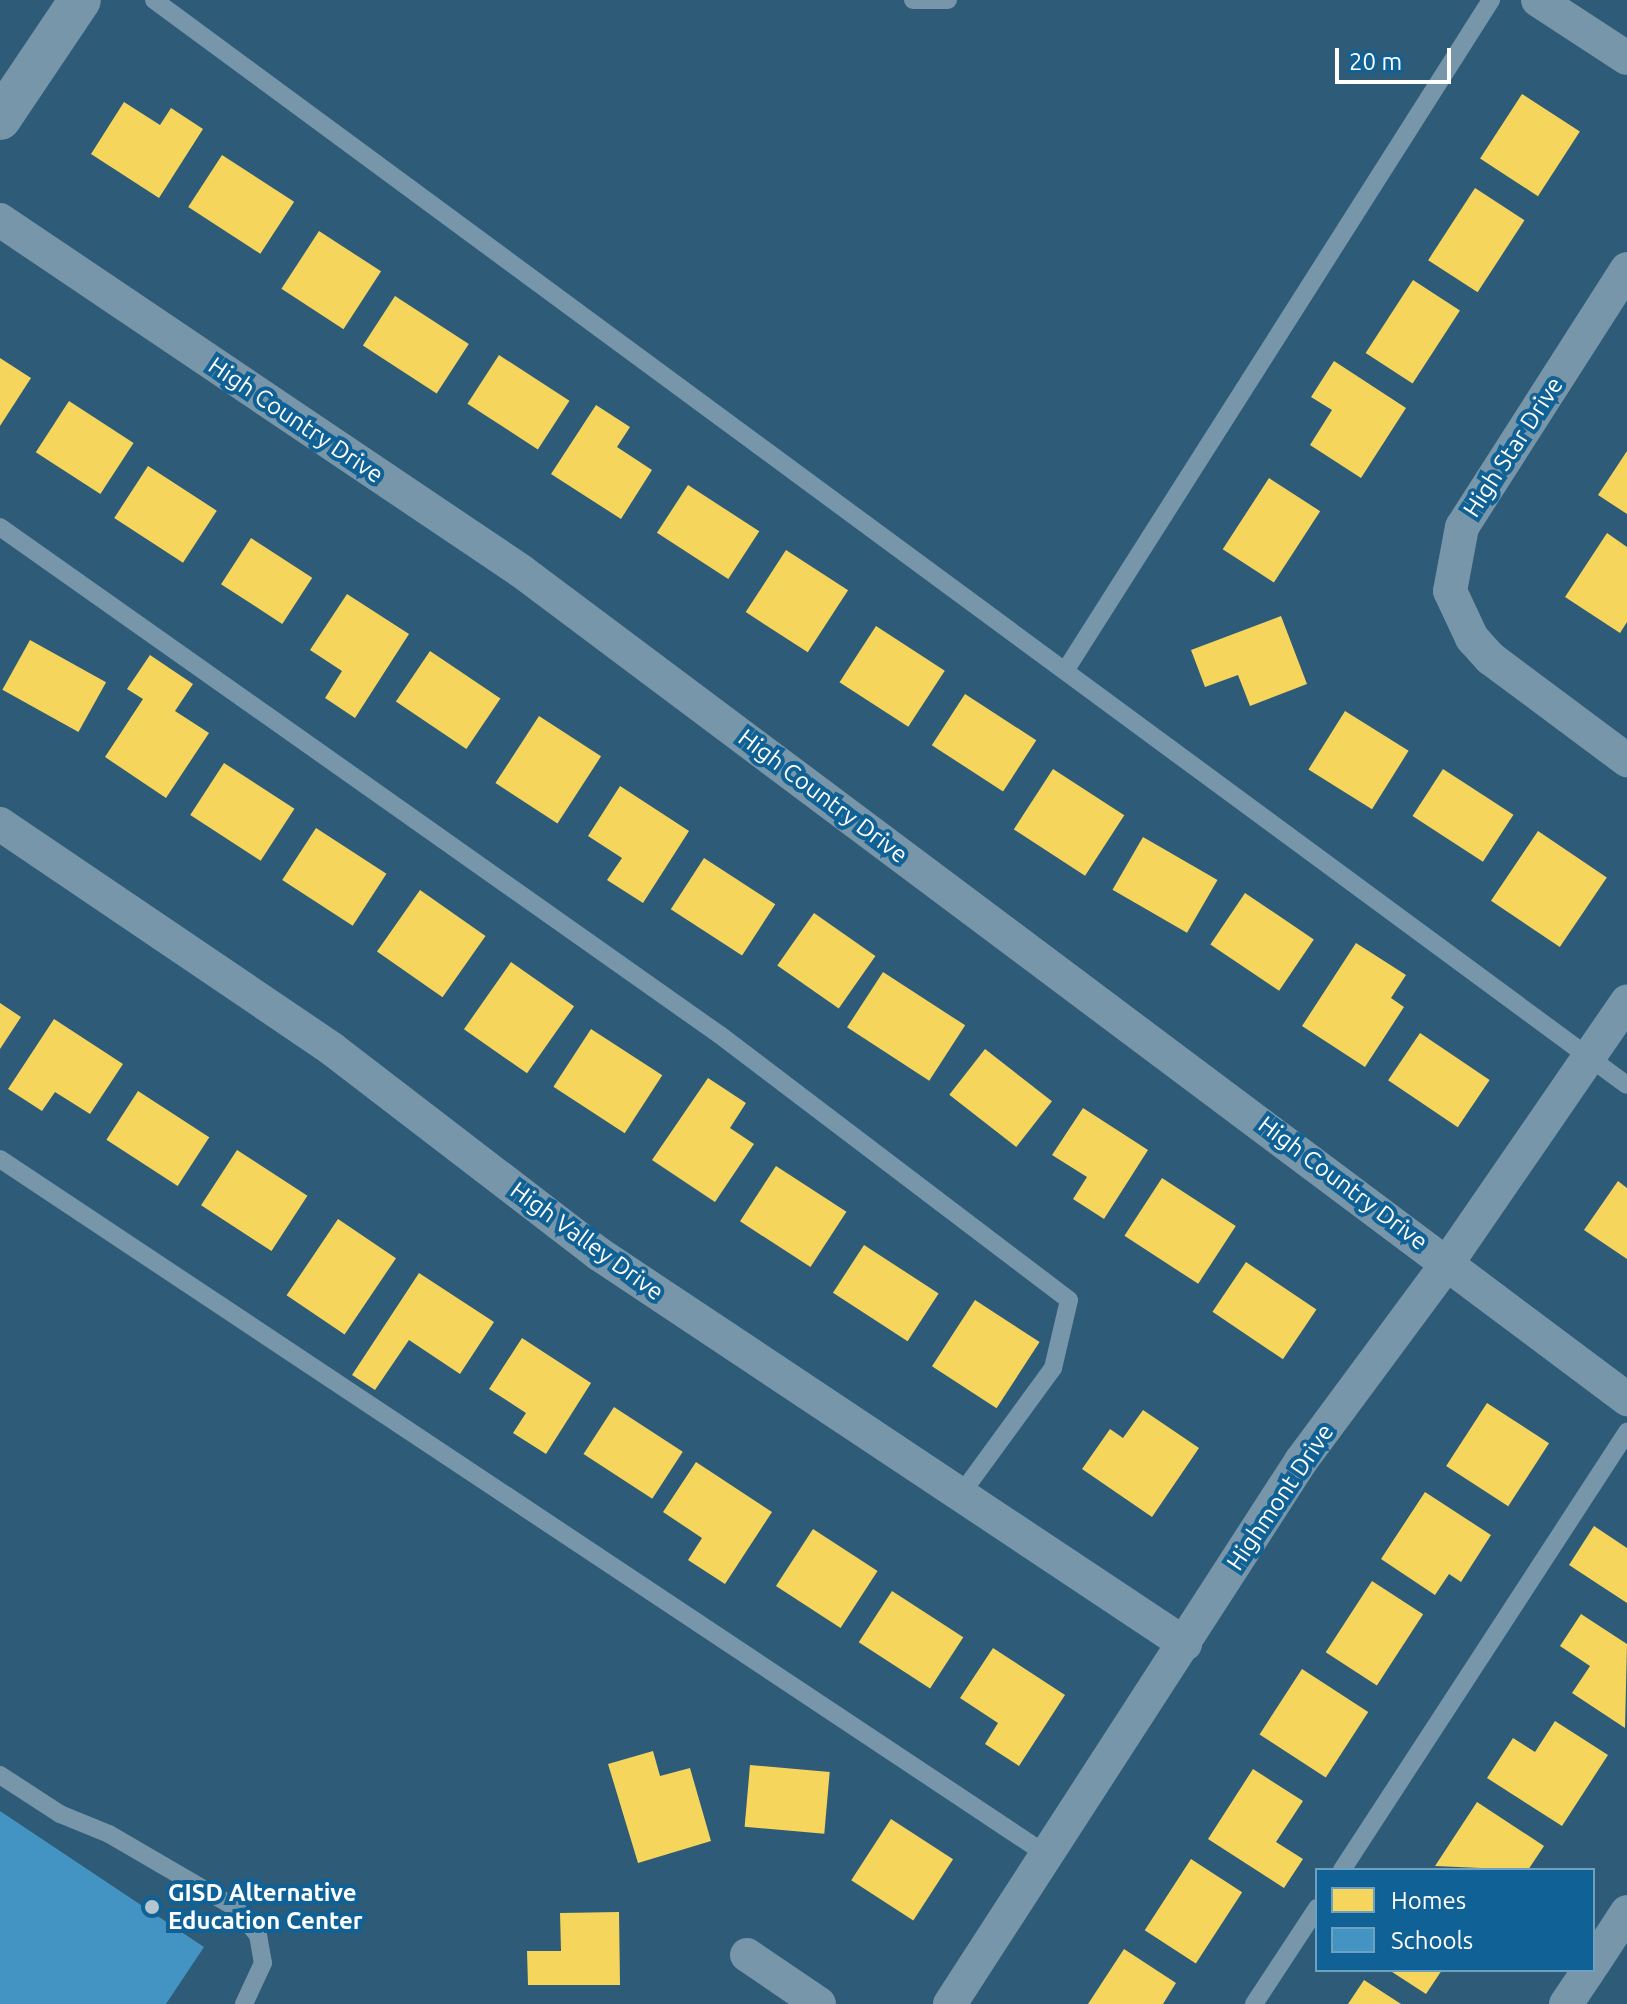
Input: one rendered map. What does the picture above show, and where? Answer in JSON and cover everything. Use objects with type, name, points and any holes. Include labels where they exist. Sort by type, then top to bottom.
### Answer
[{"type":"street","points":[[0,119],[80,0]]},
{"type":"street","points":[[1538,0],[1627,58]]},
{"type":"street","name":"High Country Drive","points":[[0,220],[521,571],[1627,1399]]},
{"type":"street","name":"High Star Drive","points":[[1626,757],[1490,658],[1472,638],[1450,591],[1462,527],[1627,269]]},
{"type":"street","name":"High Valley Drive","points":[[0,824],[332,1049],[599,1254],[1185,1644]]},
{"type":"street","name":"Highmont Drive","points":[[950,2004],[1301,1461],[1448,1262],[1591,1059],[1627,1002]]},
{"type":"street","points":[[1595,1961],[1627,1912]]},
{"type":"street","points":[[747,1955],[819,2004]]},
{"type":"street","points":[[1566,2004],[1588,1972]]},
{"type":"lane","points":[[154,0],[1627,1085]]},
{"type":"lane","points":[[913,0],[948,0]]},
{"type":"lane","points":[[1065,671],[1491,0]]},
{"type":"lane","points":[[0,527],[720,1035],[1069,1300],[1053,1368],[961,1494]]},
{"type":"lane","points":[[0,1159],[1047,1855]]},
{"type":"lane","points":[[1343,1868],[1627,1432]]},
{"type":"lane","points":[[0,1775],[60,1814],[109,1834],[236,1908],[258,1935],[263,1963],[244,2004]]},
{"type":"lane","points":[[1254,2004],[1315,1911]]},
{"type":"building: Homes","points":[[1522,94],[1580,132],[1538,196],[1480,159]]},
{"type":"building: Homes","points":[[124,102],[160,125],[171,108],[203,129],[159,198],[91,154]]},
{"type":"building: Homes","points":[[222,155],[294,202],[260,254],[188,207]]},
{"type":"building: Homes","points":[[1475,188],[1524,220],[1478,292],[1428,260]]},
{"type":"building: Homes","points":[[319,231],[381,271],[343,329],[281,289]]},
{"type":"building: Homes","points":[[1413,280],[1460,310],[1413,383],[1366,353]]},
{"type":"building: Homes","points":[[395,296],[469,344],[437,393],[363,345]]},
{"type":"building: Homes","points":[[499,355],[569,401],[538,449],[467,404]]},
{"type":"building: Homes","points":[[0,358],[31,378],[0,426]]},
{"type":"building: Homes","points":[[1334,361],[1406,408],[1361,478],[1310,445],[1332,410],[1311,397]]},
{"type":"building: Homes","points":[[69,401],[134,443],[100,494],[36,452]]},
{"type":"building: Homes","points":[[596,405],[630,427],[617,447],[652,470],[621,519],[551,474]]},
{"type":"building: Homes","points":[[1627,451],[1627,514],[1598,495]]},
{"type":"building: Homes","points":[[148,466],[217,511],[183,563],[114,518]]},
{"type":"building: Homes","points":[[1269,478],[1320,511],[1274,583],[1223,549]]},
{"type":"building: Homes","points":[[688,485],[759,531],[728,579],[657,533]]},
{"type":"building: Homes","points":[[1607,533],[1627,547],[1627,622],[1620,633],[1565,597]]},
{"type":"building: Homes","points":[[251,538],[312,578],[282,624],[221,584]]},
{"type":"building: Homes","points":[[786,550],[848,590],[808,652],[746,612]]},
{"type":"building: Homes","points":[[347,594],[409,634],[355,718],[325,698],[342,671],[310,650]]},
{"type":"building: Homes","points":[[1281,616],[1307,684],[1250,706],[1238,675],[1205,687],[1191,650]]},
{"type":"building: Homes","points":[[876,626],[945,671],[908,727],[840,682]]},
{"type":"building: Homes","points":[[30,640],[106,682],[78,732],[2,690]]},
{"type":"building: Homes","points":[[430,651],[500,699],[466,749],[396,702]]},
{"type":"building: Homes","points":[[150,655],[193,684],[175,711],[209,733],[166,798],[105,757],[143,699],[127,689]]},
{"type":"building: Homes","points":[[965,694],[1036,740],[1003,791],[932,745]]},
{"type":"building: Homes","points":[[1345,711],[1409,751],[1372,809],[1308,770]]},
{"type":"building: Homes","points":[[539,716],[601,756],[557,823],[495,783]]},
{"type":"building: Homes","points":[[224,763],[294,809],[261,861],[190,815]]},
{"type":"building: Homes","points":[[1053,769],[1124,815],[1085,876],[1014,829]]},
{"type":"building: Homes","points":[[1443,769],[1513,815],[1483,862],[1413,816]]},
{"type":"building: Homes","points":[[620,786],[689,831],[643,903],[607,880],[622,858],[588,836]]},
{"type":"building: Homes","points":[[316,828],[386,874],[353,926],[282,880]]},
{"type":"building: Homes","points":[[1538,831],[1607,877],[1560,947],[1491,901]]},
{"type":"building: Homes","points":[[1143,837],[1217,880],[1187,933],[1112,890]]},
{"type":"building: Homes","points":[[704,858],[775,904],[742,955],[671,909]]},
{"type":"building: Homes","points":[[420,890],[486,936],[443,997],[377,951]]},
{"type":"building: Homes","points":[[1245,893],[1314,939],[1279,991],[1210,944]]},
{"type":"building: Homes","points":[[814,913],[875,956],[839,1008],[777,965]]},
{"type":"building: Homes","points":[[1356,943],[1406,975],[1391,998],[1404,1007],[1365,1067],[1302,1026]]},
{"type":"building: Homes","points":[[511,962],[574,1006],[527,1073],[464,1029]]},
{"type":"building: Homes","points":[[883,972],[965,1025],[929,1081],[847,1027]]},
{"type":"building: Homes","points":[[0,1003],[21,1017],[0,1049]]},
{"type":"building: Homes","points":[[54,1019],[123,1064],[90,1114],[55,1092],[42,1111],[8,1089]]},
{"type":"building: Homes","points":[[591,1029],[662,1075],[625,1133],[553,1087]]},
{"type":"building: Homes","points":[[1420,1033],[1490,1080],[1458,1127],[1388,1080]]},
{"type":"building: Homes","points":[[985,1049],[1052,1101],[1016,1147],[949,1095]]},
{"type":"building: Homes","points":[[708,1078],[746,1103],[730,1128],[754,1144],[715,1202],[652,1160]]},
{"type":"building: Homes","points":[[138,1091],[209,1137],[178,1186],[106,1140]]},
{"type":"building: Homes","points":[[1083,1108],[1148,1150],[1104,1219],[1073,1199],[1087,1177],[1052,1155]]},
{"type":"building: Homes","points":[[237,1150],[307,1196],[272,1251],[201,1205]]},
{"type":"building: Homes","points":[[776,1166],[846,1212],[811,1267],[740,1221]]},
{"type":"building: Homes","points":[[1162,1178],[1236,1226],[1198,1284],[1124,1236]]},
{"type":"building: Homes","points":[[1618,1181],[1627,1188],[1627,1259],[1584,1230]]},
{"type":"building: Homes","points":[[338,1219],[396,1258],[345,1334],[287,1295]]},
{"type":"building: Homes","points":[[864,1245],[939,1293],[908,1341],[833,1293]]},
{"type":"building: Homes","points":[[1246,1262],[1316,1310],[1283,1359],[1212,1312]]},
{"type":"building: Homes","points":[[419,1273],[494,1322],[460,1374],[409,1340],[375,1390],[352,1375]]},
{"type":"building: Homes","points":[[975,1300],[1040,1342],[997,1408],[932,1366]]},
{"type":"building: Homes","points":[[522,1338],[591,1383],[546,1454],[513,1433],[526,1413],[489,1389]]},
{"type":"building: Homes","points":[[1487,1403],[1549,1443],[1508,1506],[1446,1466]]},
{"type":"building: Homes","points":[[614,1407],[683,1452],[652,1499],[584,1454]]},
{"type":"building: Homes","points":[[1143,1410],[1199,1448],[1152,1517],[1082,1469],[1110,1429],[1123,1438]]},
{"type":"building: Homes","points":[[696,1462],[772,1512],[725,1584],[688,1560],[702,1538],[663,1512]]},
{"type":"building: Homes","points":[[1425,1492],[1491,1535],[1461,1582],[1449,1574],[1435,1595],[1381,1559]]},
{"type":"building: Homes","points":[[1594,1526],[1627,1548],[1627,1603],[1569,1565]]},
{"type":"building: Homes","points":[[813,1529],[878,1571],[841,1628],[776,1586]]},
{"type":"building: Homes","points":[[1372,1581],[1423,1614],[1377,1686],[1326,1652]]},
{"type":"building: Homes","points":[[892,1591],[963,1637],[930,1688],[859,1642]]},
{"type":"building: Homes","points":[[1581,1614],[1627,1644],[1625,1728],[1572,1693],[1590,1666],[1560,1646]]},
{"type":"building: Homes","points":[[993,1648],[1065,1695],[1019,1766],[985,1744],[998,1723],[960,1698]]},
{"type":"building: Homes","points":[[1302,1669],[1368,1712],[1326,1777],[1260,1734]]},
{"type":"building: Homes","points":[[1555,1721],[1608,1755],[1562,1826],[1487,1778],[1513,1738],[1535,1752]]},
{"type":"building: Homes","points":[[653,1751],[660,1776],[690,1768],[711,1841],[638,1863],[608,1764]]},
{"type":"building: Homes","points":[[750,1765],[830,1772],[824,1834],[745,1827]]},
{"type":"building: Homes","points":[[1253,1769],[1303,1801],[1276,1842],[1303,1859],[1284,1888],[1208,1839]]},
{"type":"building: Homes","points":[[1477,1802],[1544,1846],[1529,1868],[1435,1866]]},
{"type":"building: Homes","points":[[891,1819],[953,1859],[913,1921],[851,1880]]},
{"type":"building: Homes","points":[[1191,1859],[1242,1892],[1196,1964],[1145,1930]]},
{"type":"building: Homes","points":[[619,1912],[620,1985],[528,1985],[527,1951],[561,1951],[560,1913]]},
{"type":"building: Homes","points":[[1124,1949],[1176,1983],[1163,2004],[1088,2004]]},
{"type":"building: Homes","points":[[1392,1972],[1441,1972],[1426,1994]]},
{"type":"building: Homes","points":[[1364,1980],[1401,2004],[1348,2004]]},
{"type":"building: Schools","points":[[0,1811],[204,1947],[166,2004],[0,2004]]},
{"type":"place","name":"GISD Alternative Education Center","points":[[152,1907]]}]
